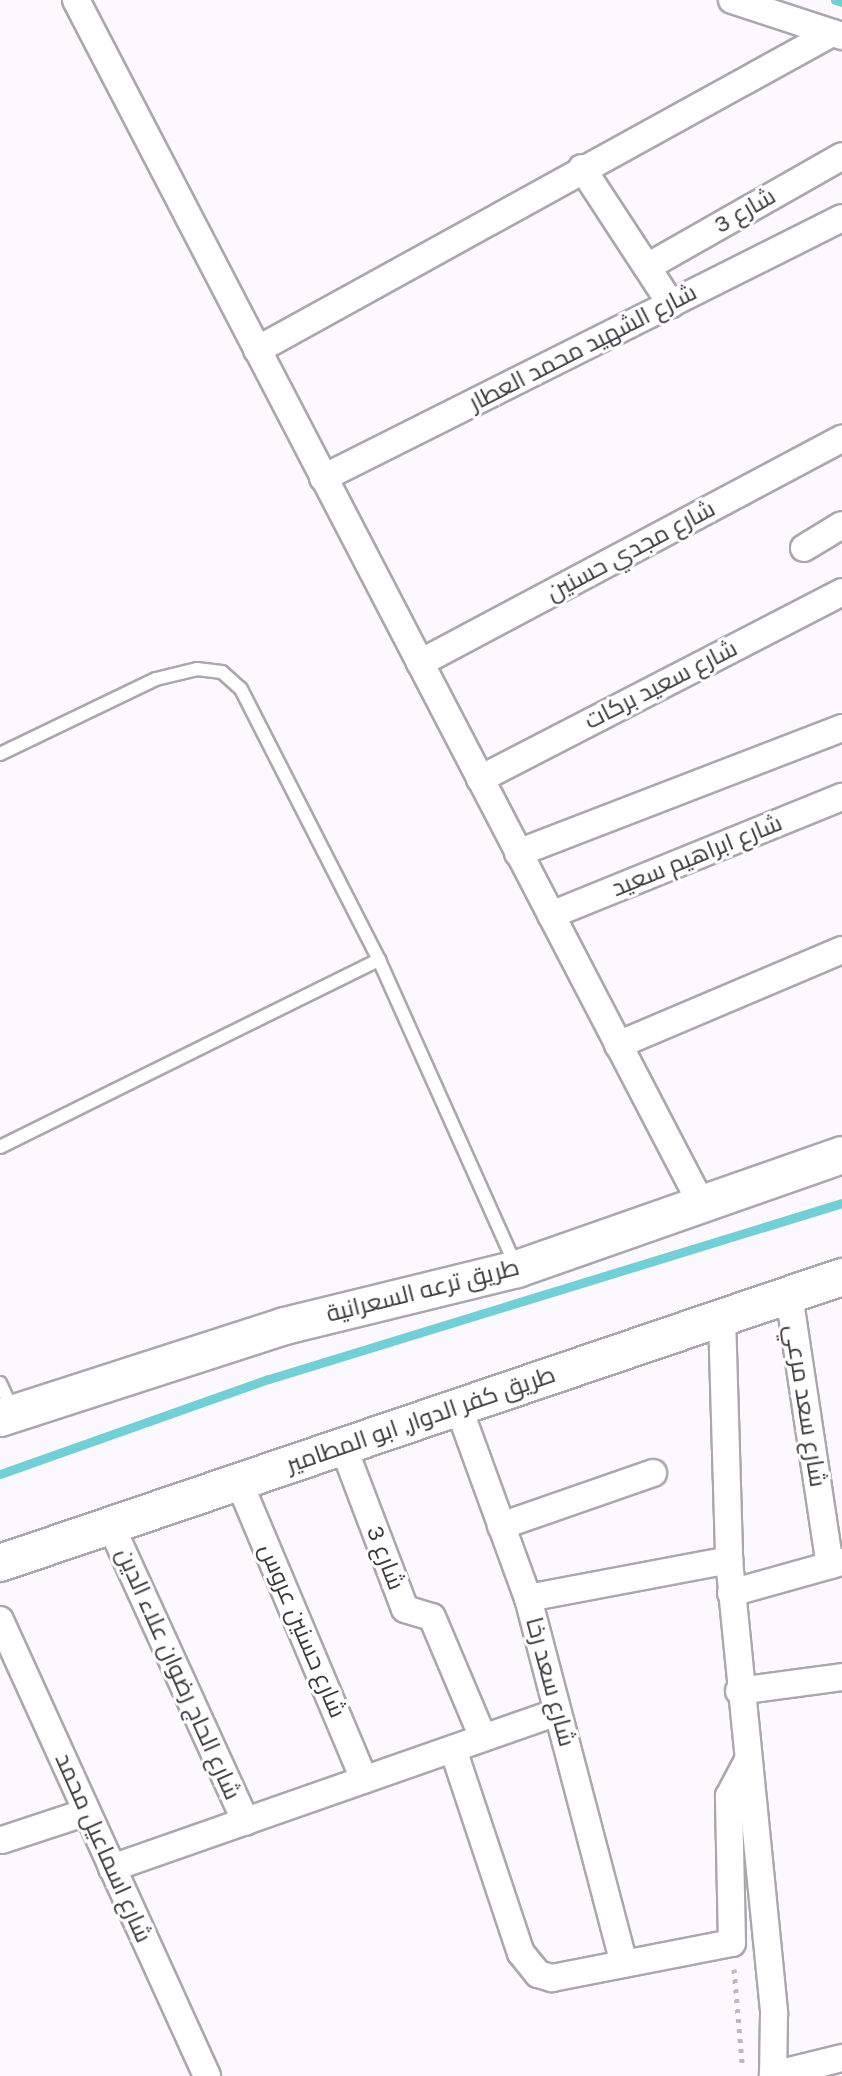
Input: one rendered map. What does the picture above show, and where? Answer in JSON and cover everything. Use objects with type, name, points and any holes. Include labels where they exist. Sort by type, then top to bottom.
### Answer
[{"type":"main road","name":"طريق ترعه السعرانية","points":[[5,1405],[285,1326],[517,1269],[842,1155]]},
{"type":"main road","name":"طريق كفر الدوار, ابو المطامير","points":[[0,1563],[842,1277]]},
{"type":"street","points":[[76,0],[701,1203]]},
{"type":"street","points":[[732,0],[837,35]]},
{"type":"street","points":[[257,350],[582,168],[837,35]]},
{"type":"street","name":"شارع 3","points":[[647,267],[842,156]]},
{"type":"street","points":[[582,168],[671,304]]},
{"type":"street","name":"شارع الشهيد محمد العطار","points":[[323,478],[842,218]]},
{"type":"street","name":"شارع مجدي حسنين","points":[[420,663],[842,439]]},
{"type":"street","points":[[804,548],[842,525]]},
{"type":"street","name":"شارع سعيد بركات","points":[[480,779],[842,592]]},
{"type":"street","points":[[518,853],[842,728]]},
{"type":"street","name":"شارع ابراهيم سعيد","points":[[551,915],[842,797]]},
{"type":"street","points":[[618,1045],[842,950]]},
{"type":"street","name":"شارع سعد مرعي","points":[[789,1295],[836,1563]]},
{"type":"street","points":[[722,1317],[731,1593],[774,2014],[773,2076],[842,2058]]},
{"type":"street","name":"شارع سعد رخا","points":[[458,1406],[528,1598],[624,1964]]},
{"type":"street","name":"شارع 3","points":[[343,1446],[405,1609],[432,1617],[483,1738]]},
{"type":"street","points":[[501,1526],[653,1473]]},
{"type":"street","name":"شارع حسنين عروس","points":[[239,1482],[364,1780]]},
{"type":"street","name":"شارع الحاج رضوان علاء الدين","points":[[111,1526],[246,1822]]},
{"type":"street","points":[[528,1598],[729,1560]]},
{"type":"street","points":[[731,1593],[836,1563]]},
{"type":"street","name":"شارع اسماعيل محمد","points":[[0,1620],[207,2076]]},
{"type":"street","points":[[739,1691],[842,1677]]},
{"type":"street","points":[[112,1868],[558,1712]]},
{"type":"street","points":[[453,1749],[528,1966],[552,1978],[732,1943],[729,1796],[748,1761]]},
{"type":"street","points":[[2,1840],[87,1812]]},
{"type":"lane","points":[[0,754],[156,679],[197,669],[222,672],[241,689],[379,960],[517,1269]]},
{"type":"lane","points":[[0,1147],[379,960]]},
{"type":"path","points":[[732,1943],[742,2076]]},
{"type":"waterway","points":[[835,0],[842,2]]},
{"type":"waterway","points":[[0,1474],[269,1379],[842,1203]]}]
